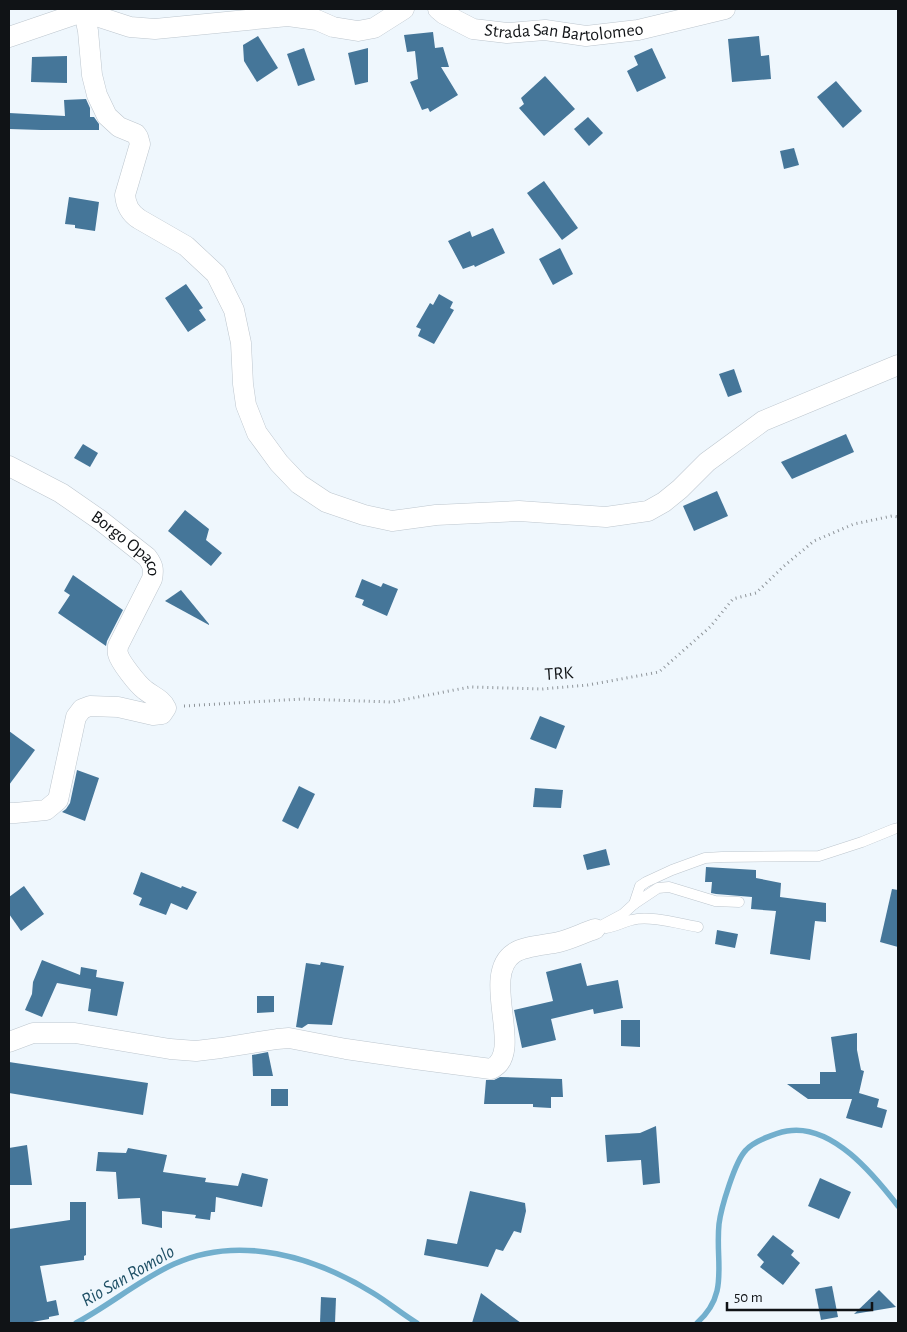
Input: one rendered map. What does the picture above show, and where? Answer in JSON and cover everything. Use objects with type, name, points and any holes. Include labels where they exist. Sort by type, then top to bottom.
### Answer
[{"type":"street","points":[[9,37],[87,10],[130,28],[155,29],[288,16],[316,20],[333,27],[358,31],[374,28],[404,9]]},
{"type":"street","name":"Strada San Bartolomeo","points":[[438,9],[473,29],[507,33],[544,30],[586,36],[638,30],[725,9]]},
{"type":"street","points":[[87,10],[92,75],[97,95],[107,116],[120,127],[136,134],[140,140],[125,195],[128,209],[139,219],[186,246],[216,274],[234,310],[241,343],[246,405],[257,433],[279,463],[298,484],[326,502],[364,516],[392,521],[436,515],[519,511],[606,517],[648,511],[664,502],[707,462],[763,421],[898,365]]},
{"type":"street","name":"Borgo Opaco","points":[[9,466],[61,492],[147,557],[152,564],[154,571],[152,579],[118,646],[117,653],[138,684],[164,702],[166,708]]},
{"type":"street","points":[[9,813],[46,810],[58,800],[76,717],[82,709],[90,706],[118,707],[153,715],[162,714],[166,708]]},
{"type":"street","points":[[9,1042],[33,1033],[74,1033],[170,1049],[196,1051],[277,1038],[289,1038],[346,1049],[491,1068],[499,1064],[503,1056],[504,1039],[500,979],[506,960],[524,948],[560,942],[595,929]]},
{"type":"lane","points":[[634,904],[640,886],[646,882],[705,858],[722,856],[819,856],[898,828]]},
{"type":"lane","points":[[595,929],[623,914],[658,888],[669,888],[715,901],[739,902]]},
{"type":"lane","points":[[595,929],[609,928],[641,918],[698,927]]},
{"type":"path","name":"TRK","points":[[166,708],[302,699],[392,702],[470,687],[542,689],[588,685],[659,672],[710,627],[733,599],[756,593],[814,540],[854,524],[892,516],[898,517]]},
{"type":"building","points":[[433,32],[435,48],[443,47],[449,67],[441,67],[458,95],[430,112],[428,108],[422,110],[410,82],[418,79],[415,51],[407,52],[404,35]]},
{"type":"building","points":[[258,36],[278,68],[257,82],[244,61],[243,45]]},
{"type":"building","points":[[759,36],[761,56],[769,55],[771,79],[732,82],[728,39]]},
{"type":"building","points":[[304,48],[315,80],[298,86],[287,54]]},
{"type":"building","points":[[368,48],[368,82],[355,85],[348,53]]},
{"type":"building","points":[[652,48],[666,78],[637,92],[627,71],[638,65],[634,56]]},
{"type":"building","points":[[67,56],[67,83],[31,82],[32,57]]},
{"type":"building","points":[[545,76],[575,109],[544,136],[519,108],[524,104],[521,98]]},
{"type":"building","points":[[836,81],[862,111],[843,128],[817,97]]},
{"type":"building","points":[[86,99],[90,108],[90,117],[94,117],[99,124],[99,130],[9,129],[9,113],[65,116],[64,100]]},
{"type":"building","points":[[588,117],[603,133],[589,146],[574,129]]},
{"type":"building","points":[[794,148],[799,165],[784,169],[780,151]]},
{"type":"building","points":[[544,181],[578,228],[562,240],[527,193]]},
{"type":"building","points":[[69,197],[99,202],[95,231],[75,228],[75,225],[65,224]]},
{"type":"building","points":[[493,228],[505,253],[475,267],[474,265],[463,269],[448,241],[470,231],[472,237]]},
{"type":"building","points":[[560,248],[573,274],[553,285],[539,259]]},
{"type":"building","points":[[186,284],[203,308],[199,310],[206,320],[188,332],[165,298]]},
{"type":"building","points":[[439,294],[453,302],[450,308],[454,310],[434,344],[418,336],[421,329],[416,327],[430,303],[433,305]]},
{"type":"building","points":[[734,369],[742,392],[728,397],[719,374]]},
{"type":"building","points":[[846,434],[854,452],[792,479],[781,462]]},
{"type":"building","points":[[83,444],[98,453],[90,467],[74,458]]},
{"type":"building","points":[[717,491],[728,516],[694,531],[683,506]]},
{"type":"building","points":[[185,510],[209,529],[206,540],[222,553],[211,566],[168,531]]},
{"type":"building","points":[[73,575],[123,610],[106,646],[58,613],[70,595],[64,591]]},
{"type":"building","points":[[362,579],[381,587],[383,583],[398,589],[387,616],[362,605],[364,600],[355,597]]},
{"type":"building","points":[[181,590],[209,624],[209,625],[165,601]]},
{"type":"building","points":[[540,716],[565,726],[556,749],[530,739]]},
{"type":"building","points":[[9,731],[35,750],[9,785]]},
{"type":"building","points":[[77,770],[99,778],[85,821],[62,812],[70,803]]},
{"type":"building","points":[[299,786],[315,794],[298,829],[282,821]]},
{"type":"building","points":[[535,788],[563,790],[561,808],[533,807]]},
{"type":"building","points":[[606,849],[610,865],[587,870],[583,855]]},
{"type":"building","points":[[706,867],[756,870],[756,878],[781,883],[780,897],[826,903],[826,922],[815,921],[810,960],[770,954],[776,911],[751,909],[752,897],[711,893],[712,882],[705,882]]},
{"type":"building","points":[[141,872],[181,888],[182,886],[197,892],[187,910],[171,903],[166,915],[139,905],[142,898],[133,894]]},
{"type":"building","points":[[24,886],[44,914],[21,931],[9,914],[9,897]]},
{"type":"building","points":[[892,889],[898,890],[898,947],[880,942]]},
{"type":"building","points":[[717,930],[738,934],[735,948],[715,944]]},
{"type":"building","points":[[42,960],[80,975],[81,967],[97,970],[96,977],[124,982],[117,1016],[88,1011],[91,989],[57,983],[42,1017],[25,1010]]},
{"type":"building","points":[[321,962],[344,966],[332,1025],[308,1024],[302,1028],[296,1027],[306,963],[320,965]]},
{"type":"building","points":[[581,963],[587,986],[618,980],[623,1008],[594,1014],[593,1009],[551,1019],[556,1040],[522,1048],[514,1010],[553,1001],[546,972]]},
{"type":"building","points":[[257,996],[274,996],[274,1012],[257,1013]]},
{"type":"building","points":[[621,1020],[640,1020],[640,1047],[621,1046]]},
{"type":"building","points":[[857,1033],[857,1050],[861,1070],[864,1071],[859,1093],[879,1099],[877,1107],[887,1110],[882,1128],[846,1118],[852,1099],[808,1099],[787,1084],[820,1084],[820,1072],[836,1072],[831,1037]]},
{"type":"building","points":[[268,1052],[273,1076],[253,1076],[252,1055]]},
{"type":"building","points":[[9,1062],[148,1083],[143,1115],[9,1093]]},
{"type":"building","points":[[500,1077],[562,1079],[563,1097],[551,1097],[551,1108],[533,1107],[533,1104],[484,1104],[486,1080],[494,1080]]},
{"type":"building","points":[[271,1089],[288,1089],[288,1106],[271,1106]]},
{"type":"building","points":[[656,1126],[660,1183],[643,1185],[641,1160],[607,1162],[605,1135],[640,1133]]},
{"type":"building","points":[[27,1145],[32,1185],[9,1185],[9,1148]]},
{"type":"building","points":[[128,1148],[167,1155],[163,1172],[206,1178],[205,1182],[238,1186],[242,1173],[268,1179],[262,1207],[216,1197],[215,1212],[211,1212],[210,1220],[195,1218],[196,1215],[162,1211],[162,1228],[142,1224],[140,1198],[118,1199],[116,1172],[96,1171],[98,1152],[126,1153]]},
{"type":"building","points":[[820,1178],[851,1192],[839,1219],[808,1206]]},
{"type":"building","points":[[470,1191],[525,1203],[526,1211],[521,1233],[514,1231],[503,1251],[496,1249],[488,1267],[424,1255],[427,1239],[457,1244]]},
{"type":"building","points":[[70,1202],[86,1202],[86,1255],[84,1260],[40,1266],[47,1302],[56,1300],[59,1315],[27,1323],[9,1323],[9,1229],[70,1220]]},
{"type":"building","points":[[773,1235],[794,1251],[791,1255],[800,1263],[783,1285],[760,1267],[764,1262],[757,1255]]},
{"type":"building","points":[[832,1286],[838,1317],[821,1320],[815,1289]]},
{"type":"building","points":[[879,1290],[896,1307],[854,1314]]},
{"type":"building","points":[[481,1293],[498,1306],[521,1323],[472,1323]]},
{"type":"building","points":[[321,1297],[336,1298],[335,1323],[320,1323]]},
{"type":"waterway","name":"Rio San Romolo","points":[[697,1323],[714,1301],[717,1289],[719,1277],[719,1224],[729,1185],[737,1164],[746,1150],[754,1144],[787,1131],[804,1131],[820,1135],[836,1143],[850,1154],[877,1180],[898,1206]]},
{"type":"waterway","name":"Rio San Romolo","points":[[76,1323],[149,1277],[174,1264],[199,1255],[251,1250],[302,1260],[327,1269],[373,1293],[417,1323]]}]
